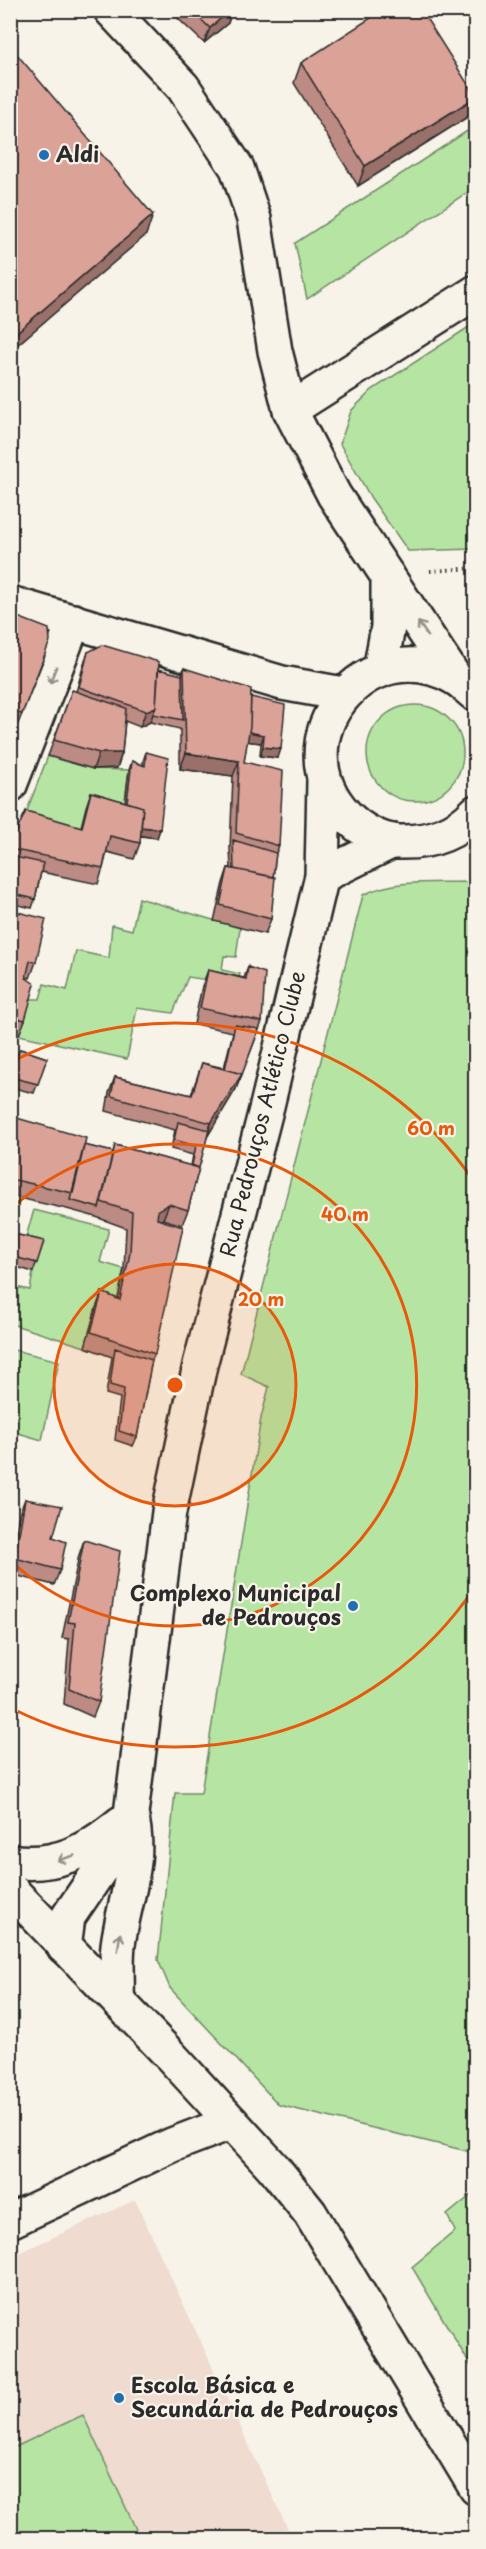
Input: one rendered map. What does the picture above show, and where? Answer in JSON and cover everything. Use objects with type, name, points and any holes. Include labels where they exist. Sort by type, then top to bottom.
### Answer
[{"type":"street","points":[[111,10],[183,87],[237,168],[254,219],[275,351],[290,410],[334,495],[465,687]]},
{"type":"street","points":[[290,410],[476,292]]},
{"type":"street","points":[[380,671],[388,627],[388,576]]},
{"type":"street","points":[[10,603],[282,683],[335,706]]},
{"type":"street","points":[[10,785],[74,621]]},
{"type":"street","points":[[465,687],[427,667],[396,666],[367,675],[335,706],[320,749],[324,780],[338,807],[353,823],[372,834],[393,841],[426,840],[469,828]]},
{"type":"street","name":"Rua Pedrouços Atlético Clube","points":[[64,1947],[68,1917],[100,1870],[131,1814],[171,1501],[200,1365],[267,1106],[322,876],[324,780]]},
{"type":"street","points":[[322,876],[393,841]]},
{"type":"street","points":[[10,1861],[47,1863],[71,1857],[94,1845],[131,1814]]},
{"type":"street","name":"Rua Pedrouços Atlético Clube","points":[[117,2000],[118,1946],[136,1861],[137,1837],[131,1814]]},
{"type":"street","points":[[10,1889],[232,2122],[310,2213],[476,2487]]},
{"type":"street","points":[[10,2221],[172,2145],[232,2122]]},
{"type":"shaded area","name":"Escola Básica e Secundária de Pedrouços","points":[[135,2200],[292,2538],[11,2538],[10,2257]]},
{"type":"green space","points":[[475,126],[475,187],[307,299],[295,243]]},
{"type":"green space","points":[[475,323],[475,549],[408,551],[371,498],[340,444],[351,411],[372,390]]},
{"type":"green space","points":[[415,705],[433,709],[449,719],[459,735],[463,753],[459,771],[449,787],[433,797],[415,801],[397,797],[381,787],[371,771],[367,753],[371,735],[381,719],[397,709]]},
{"type":"green space","points":[[48,756],[93,769],[129,770],[123,818],[76,843],[21,826]]},
{"type":"green space","name":"Complexo Municipal de Pedrouços","points":[[465,882],[476,888],[475,2153],[279,2105],[170,1988],[158,1960],[175,1793],[201,1793],[261,1418],[269,1387],[241,1374],[363,895],[400,884]]},
{"type":"green space","points":[[139,898],[240,928],[236,957],[224,956],[222,970],[240,974],[236,984],[188,977],[173,1013],[137,1008],[127,1059],[19,1035],[29,999],[40,999],[44,984],[67,990],[76,951],[109,958],[112,925],[132,930]]},
{"type":"green space","points":[[34,1210],[109,1229],[100,1262],[124,1269],[114,1315],[96,1308],[85,1347],[11,1324],[11,1286],[30,1290],[33,1272],[23,1247]]},
{"type":"green space","points":[[10,1349],[59,1361],[42,1440],[11,1431]]},
{"type":"green space","points":[[475,2192],[475,2373],[412,2267],[455,2231],[447,2215]]},
{"type":"green space","points":[[83,2415],[140,2538],[11,2538],[11,2449]]},
{"type":"building","points":[[191,10],[230,10],[210,28]]},
{"type":"building","points":[[383,10],[421,10],[476,97],[365,166],[301,63]]},
{"type":"building","name":"Aldi","points":[[15,52],[153,215],[10,338],[10,55]]},
{"type":"building","points":[[10,614],[49,629],[50,641],[22,714],[10,711]]},
{"type":"building","points":[[102,645],[159,662],[156,707],[146,711],[79,687],[88,652]]},
{"type":"building","points":[[184,668],[251,689],[250,726],[244,762],[283,771],[279,846],[236,833],[239,761],[186,753]]},
{"type":"building","points":[[158,669],[182,675],[183,720],[153,714],[156,707]]},
{"type":"building","points":[[72,690],[126,708],[122,753],[99,753],[54,740]]},
{"type":"building","points":[[251,697],[285,705],[281,749],[263,747],[264,735],[249,732]]},
{"type":"building","points":[[146,752],[168,758],[160,829],[141,827],[143,807],[127,802],[132,761],[145,766]]},
{"type":"building","points":[[91,792],[143,807],[140,843],[110,836],[103,868],[10,849],[26,811],[82,827]]},
{"type":"building","points":[[233,840],[276,853],[273,877],[234,869]]},
{"type":"building","points":[[10,856],[43,863],[35,899],[10,893]]},
{"type":"building","points":[[228,868],[275,877],[271,919],[220,905]]},
{"type":"building","points":[[10,910],[46,919],[36,962],[30,961],[26,978],[35,984],[25,1020],[10,1016]]},
{"type":"building","points":[[248,967],[265,973],[262,1022],[200,1008],[208,970],[246,979]]},
{"type":"building","points":[[235,1025],[259,1029],[240,1080],[242,1074],[225,1069]]},
{"type":"building","points":[[20,1049],[47,1058],[38,1084],[10,1077],[10,1054],[17,1056]]},
{"type":"building","points":[[202,1063],[242,1074],[211,1123],[111,1096],[115,1077],[192,1095]]},
{"type":"building","points":[[10,1116],[86,1138],[73,1193],[10,1179]]},
{"type":"building","points":[[178,1122],[209,1130],[199,1168],[192,1165],[196,1146],[174,1140]]},
{"type":"building","points":[[84,1145],[113,1152],[99,1208],[70,1200]]},
{"type":"building","points":[[115,1145],[199,1168],[188,1210],[169,1204],[158,1210],[157,1219],[183,1227],[155,1354],[91,1332],[102,1292],[120,1300],[130,1253],[132,1212],[101,1202]]},
{"type":"building","points":[[10,1233],[44,1241],[37,1263],[10,1256]]},
{"type":"building","points":[[115,1348],[152,1360],[137,1437],[119,1431],[124,1389],[110,1385]]},
{"type":"building","points":[[25,1499],[62,1506],[53,1537],[66,1542],[60,1570],[15,1558]]},
{"type":"building","points":[[84,1540],[120,1551],[99,1702],[69,1689],[75,1623],[68,1622]]},
{"type":"place","name":"Aldi","points":[[44,155]]},
{"type":"place","name":"Complexo Municipal de Pedrouços","points":[[353,1606]]},
{"type":"place","name":"Escola Básica e Secundária de Pedrouços","points":[[119,2398]]}]
